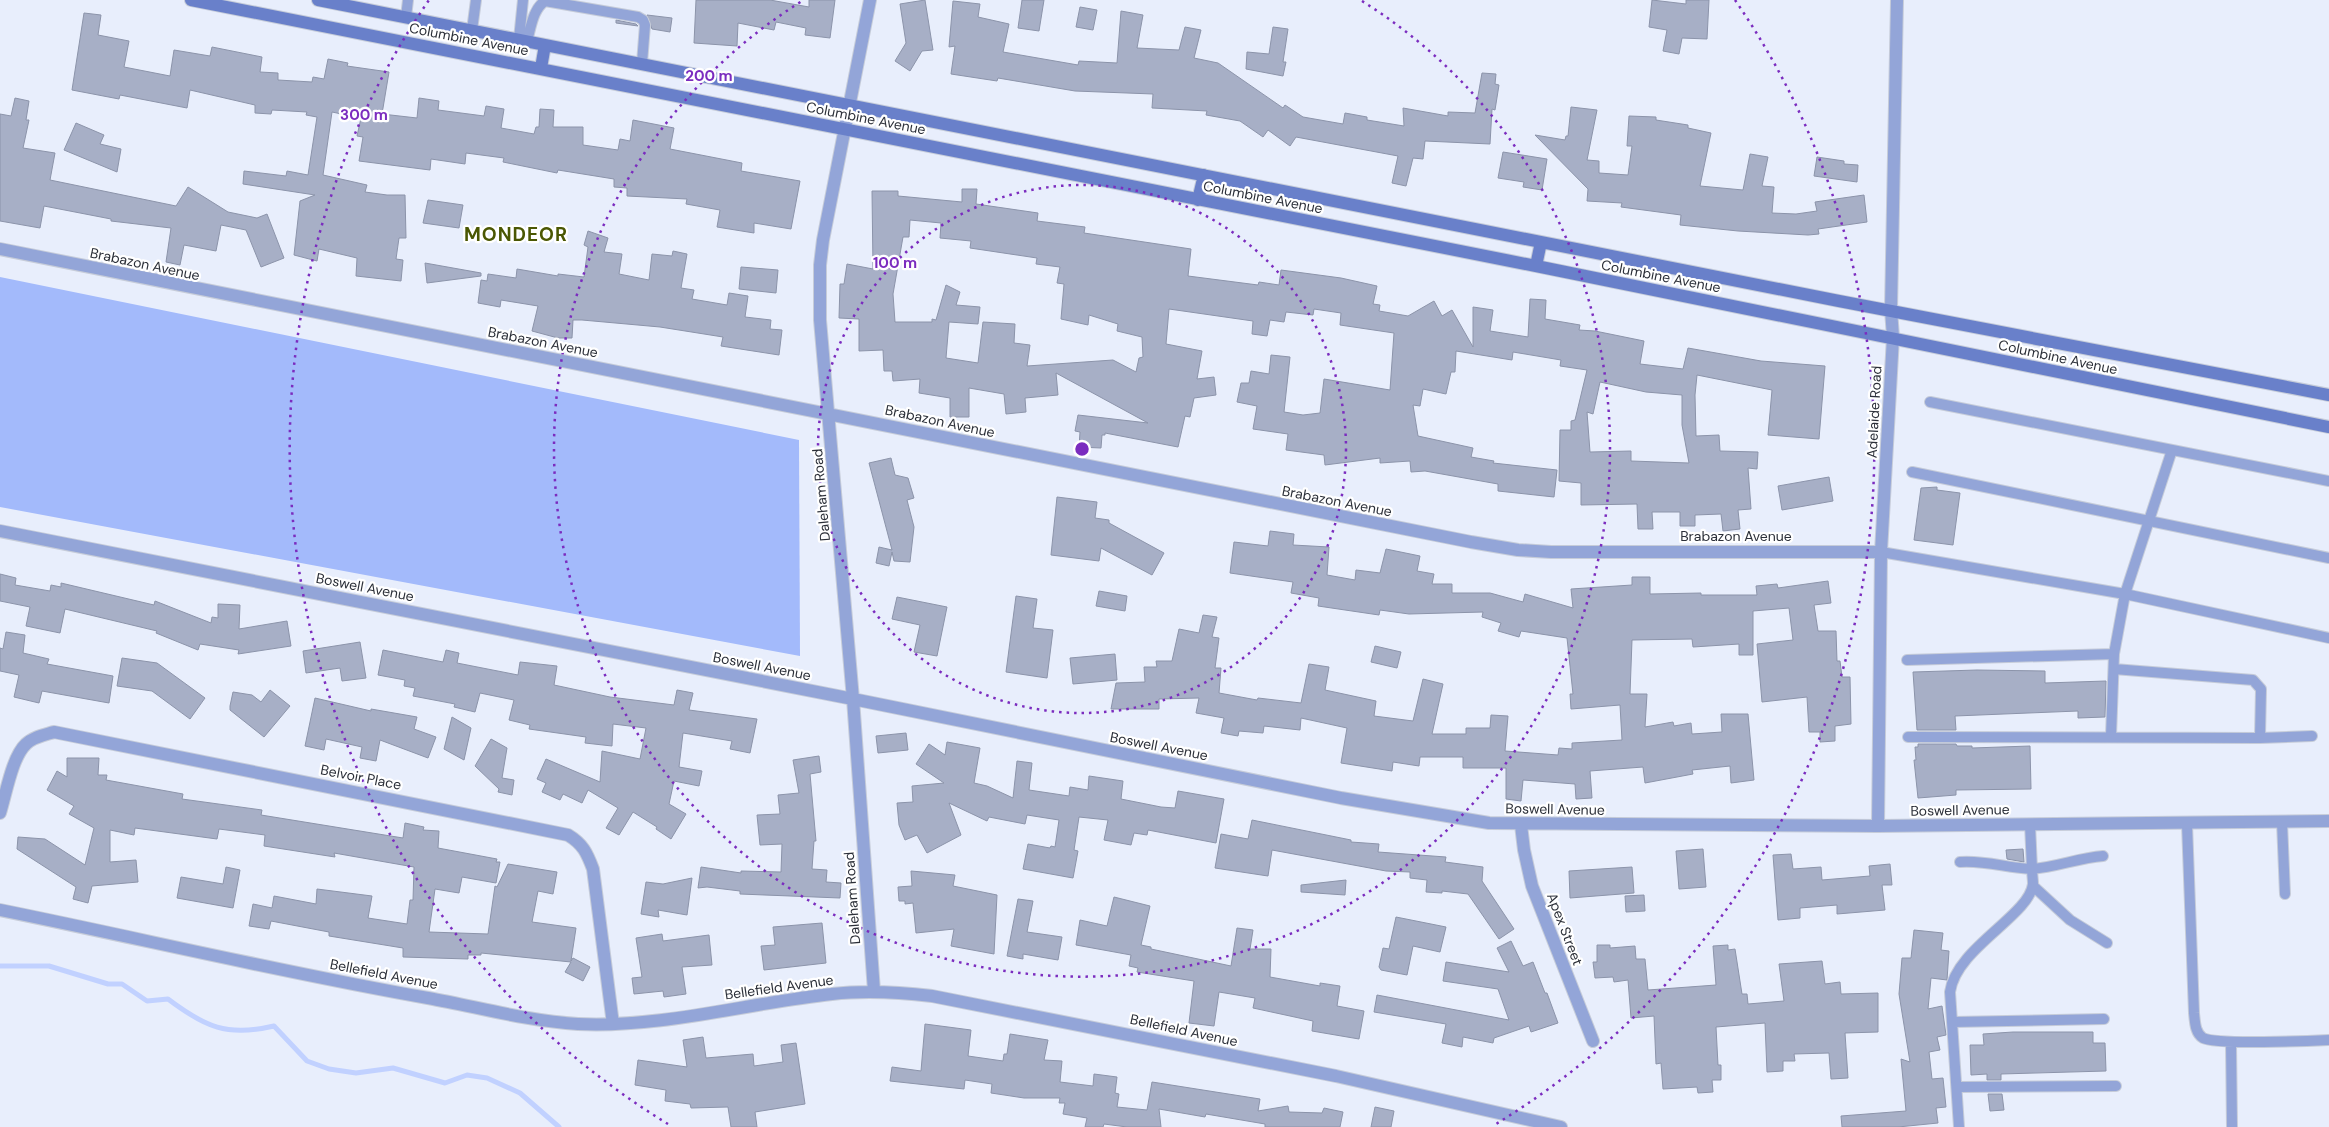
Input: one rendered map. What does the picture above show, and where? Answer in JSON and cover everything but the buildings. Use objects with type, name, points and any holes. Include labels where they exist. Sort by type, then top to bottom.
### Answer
[{"type":"main road","name":"Columbine Avenue","points":[[191,0],[249,6],[541,68],[1893,337],[2329,427]]},
{"type":"main road","name":"Columbine Avenue","points":[[318,0],[545,45],[642,62],[1541,242],[2329,395]]},
{"type":"main road","points":[[541,68],[545,45]]},
{"type":"main road","points":[[1198,200],[1204,175]]},
{"type":"main road","points":[[1536,266],[1541,242]]},
{"type":"street","name":"Daleham Road","points":[[870,0],[848,104],[820,265],[820,320],[830,414],[853,699],[874,991]]},
{"type":"street","name":"Adelaide Road","points":[[1878,826],[1881,552],[1893,337],[1891,310],[1897,0]]},
{"type":"street","name":"Brabazon Avenue","points":[[0,249],[276,306],[830,414],[1442,537],[1518,550],[1881,552]]},
{"type":"street","name":"Boswell Avenue","points":[[0,531],[853,699],[1390,808],[1489,823],[1521,825],[1878,826],[2329,821]]},
{"type":"street","name":"Belvoir Place","points":[[0,813],[14,764],[25,744],[38,736],[54,732],[553,831],[568,836],[580,842],[587,852],[593,869],[613,1024]]},
{"type":"street","name":"Apex Street","points":[[1521,825],[1532,886],[1593,1041]]},
{"type":"street","name":"Bellefield Avenue","points":[[0,910],[361,986],[533,1018],[576,1024],[613,1024],[668,1019],[831,994],[874,991],[932,996],[1336,1076],[1561,1127]]},
{"type":"lane","points":[[406,17],[408,0]]},
{"type":"lane","points":[[472,30],[476,0]]},
{"type":"lane","points":[[523,0],[523,40]]},
{"type":"lane","points":[[523,40],[540,4],[550,0],[643,20],[645,25],[642,62]]},
{"type":"lane","points":[[1930,402],[2329,480]]},
{"type":"lane","points":[[2112,736],[2114,654],[2125,594],[2172,450]]},
{"type":"lane","points":[[1912,472],[2329,558]]},
{"type":"lane","points":[[1881,552],[2125,594],[2329,638]]},
{"type":"lane","points":[[1907,660],[2114,654]]},
{"type":"lane","points":[[2114,669],[2253,680],[2261,689],[2260,738]]},
{"type":"lane","points":[[1908,737],[2112,736],[2260,738],[2312,736]]},
{"type":"lane","points":[[2282,822],[2285,894]]},
{"type":"lane","points":[[1959,1127],[1958,1087],[1950,992],[1956,972],[2023,903],[2033,886],[2030,824]]},
{"type":"lane","points":[[2187,824],[2195,1022],[2198,1032],[2206,1039],[2231,1042],[2329,1040]]},
{"type":"lane","points":[[1960,862],[1991,862],[2010,867],[2032,869],[2056,867],[2084,857],[2103,856]]},
{"type":"lane","points":[[2033,886],[2077,925],[2107,943]]},
{"type":"lane","points":[[1953,1022],[2104,1019]]},
{"type":"lane","points":[[2231,1042],[2232,1127]]},
{"type":"lane","points":[[1958,1087],[2116,1086]]},
{"type":"shaded area","points":[[0,277],[799,440],[800,656],[0,507]]},
{"type":"waterway","points":[[0,966],[49,966],[108,984],[122,984],[147,1001],[168,999],[205,1023],[230,1030],[274,1026],[307,1061],[329,1069],[356,1073],[393,1068],[445,1083],[467,1075],[487,1078],[520,1093],[559,1127]]},
{"type":"district","name":"MONDEOR","points":[[516,234]]}]
